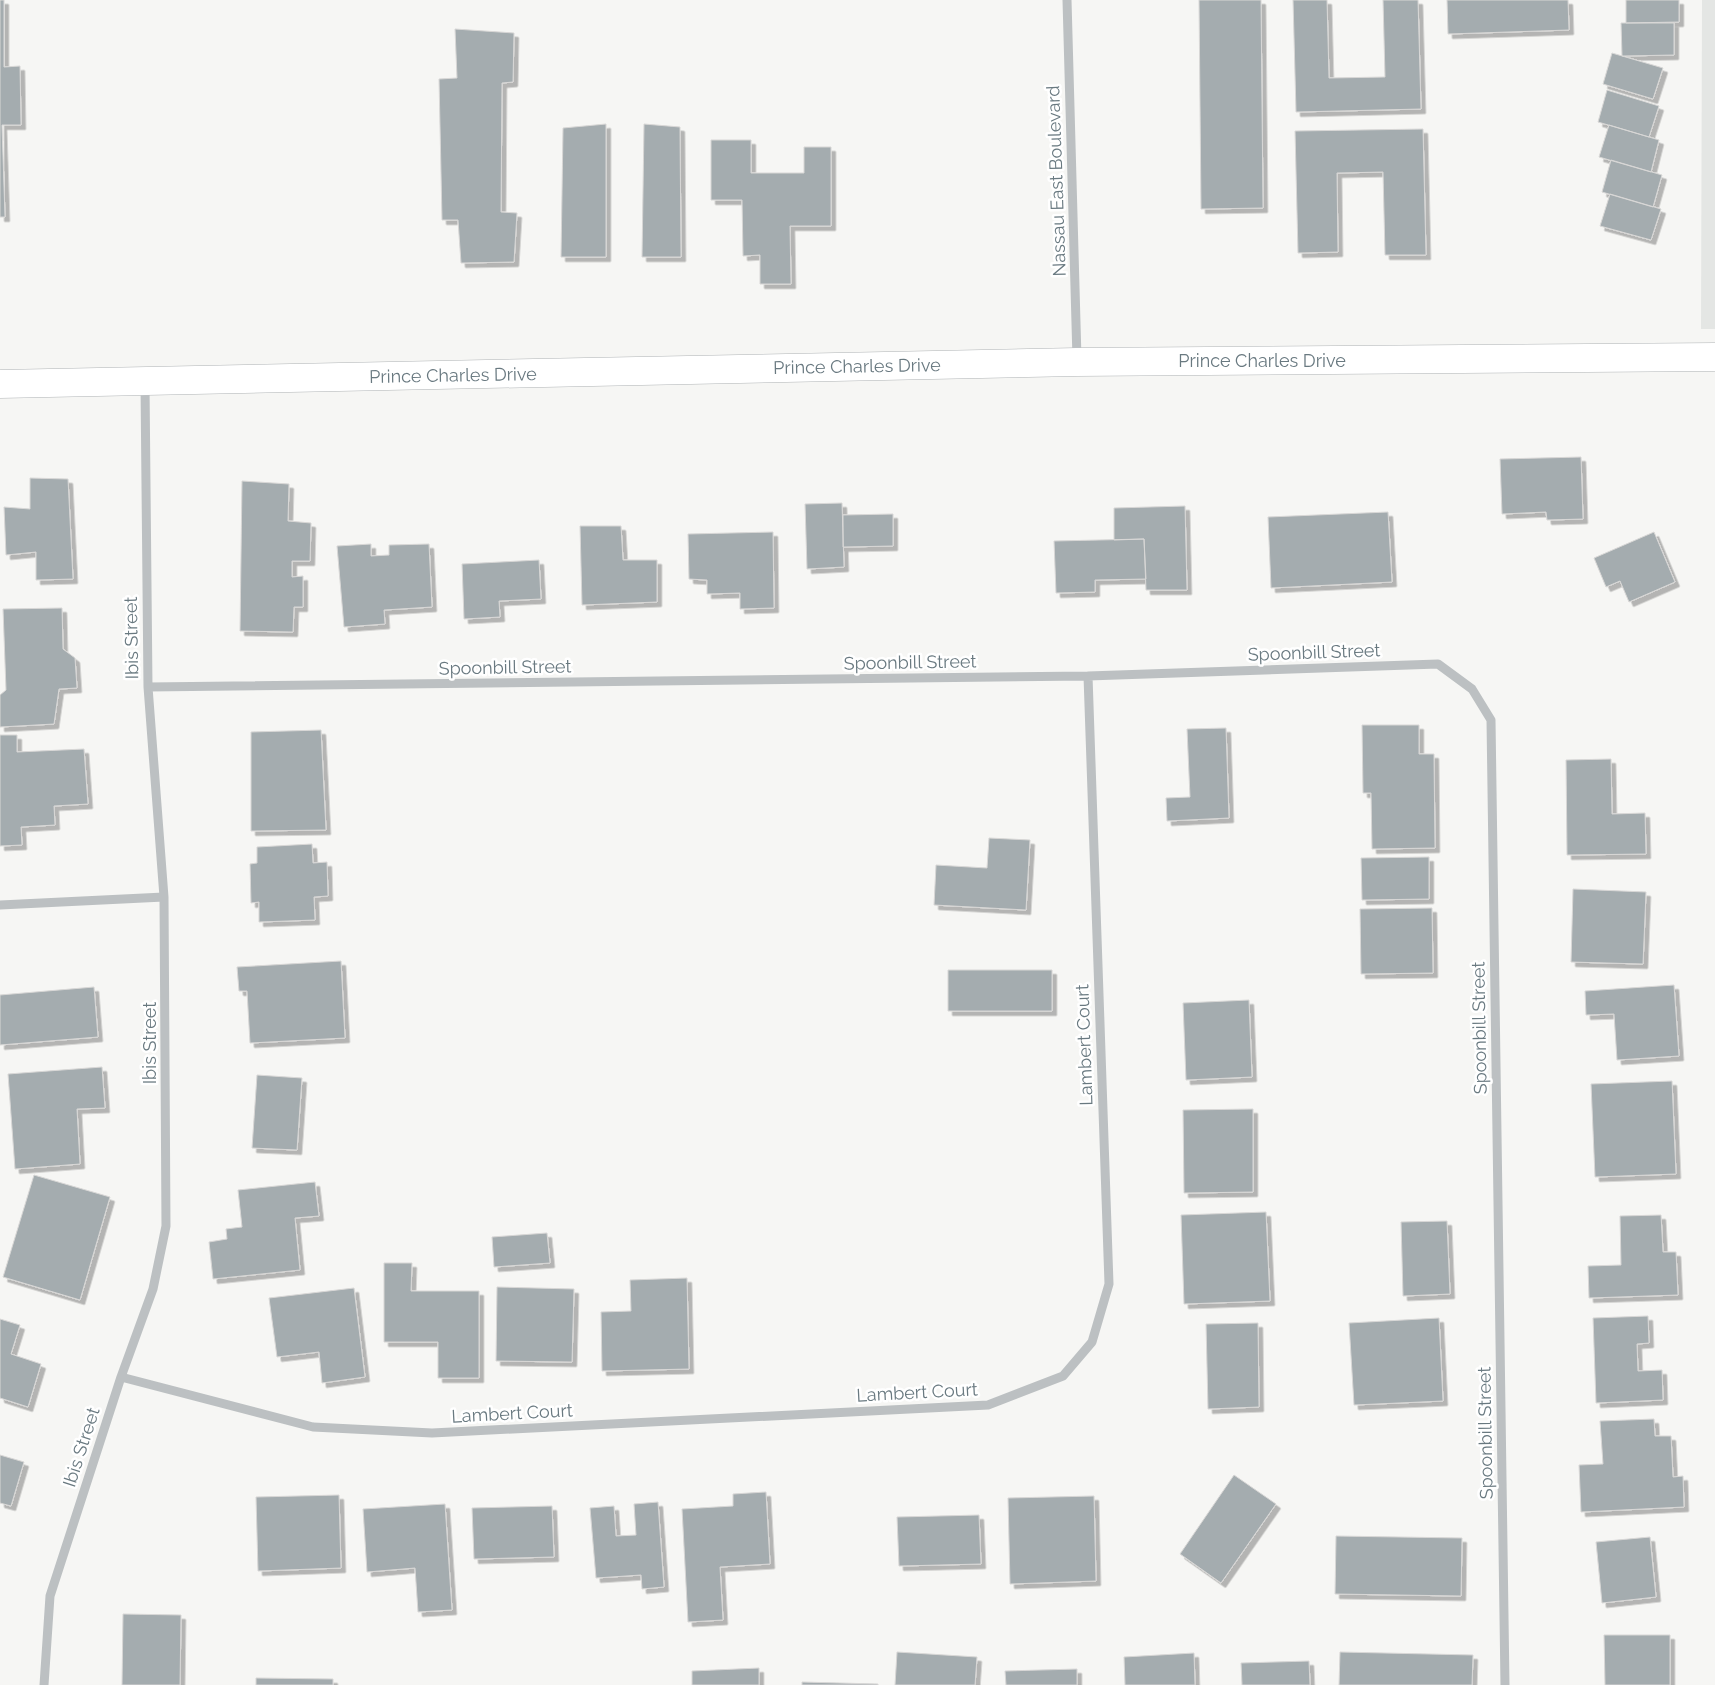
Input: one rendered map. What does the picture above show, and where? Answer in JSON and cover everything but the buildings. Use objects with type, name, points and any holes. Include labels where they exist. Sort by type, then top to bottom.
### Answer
[{"type":"highway","name":"Prince Charles Drive","points":[[0,384],[1077,362],[1715,357]]},
{"type":"street","name":"Nassau East Boulevard","points":[[1067,0],[1077,362]]},
{"type":"street","name":"Ibis Street","points":[[44,1685],[50,1596],[121,1377],[153,1289],[166,1226],[164,897],[148,687],[144,382]]},
{"type":"street","name":"Spoonbill Street","points":[[148,687],[1088,676],[1438,664],[1472,689],[1491,720],[1505,1685]]},
{"type":"street","name":"Lambert Court","points":[[121,1377],[313,1428],[432,1433],[988,1405],[1063,1376],[1092,1342],[1109,1284],[1088,676]]},
{"type":"street","points":[[0,905],[164,897]]},
{"type":"shaded area","points":[[1702,0],[1715,0],[1715,329],[1701,329]]}]
